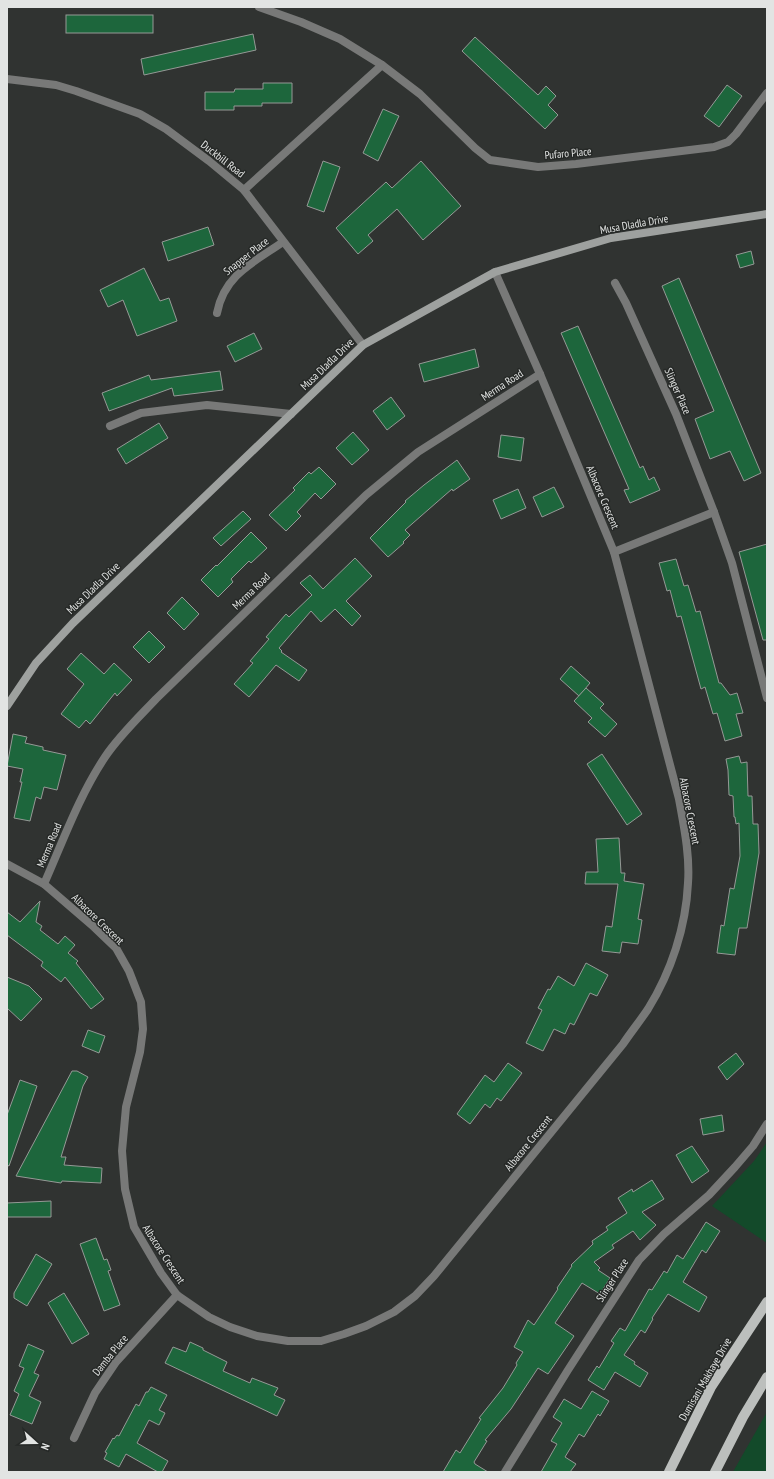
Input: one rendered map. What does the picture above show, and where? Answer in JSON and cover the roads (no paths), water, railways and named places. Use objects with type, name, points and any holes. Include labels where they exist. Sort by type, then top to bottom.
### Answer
[{"type":"main road","name":"Dumisani Makhaye Drive","points":[[669,1472],[711,1387],[767,1302]]},
{"type":"main road","points":[[715,1472],[743,1417],[767,1377]]},
{"type":"street","name":"Pufaro Place","points":[[259,7],[301,22],[340,39],[382,65],[420,94],[486,157],[508,163],[538,167],[576,164],[714,147],[728,142],[736,134],[767,93]]},
{"type":"street","points":[[244,190],[382,65]]},
{"type":"street","name":"Duckbill Road","points":[[7,79],[56,86],[76,91],[140,114],[166,129],[209,160],[244,190],[363,345]]},
{"type":"street","name":"Musa Dladla Drive","points":[[7,706],[36,664],[72,623],[363,345],[495,272],[611,238],[767,214]]},
{"type":"street","name":"Snapper Place","points":[[217,313],[223,293],[234,278],[283,242]]},
{"type":"street","name":"Albacore Crescent","points":[[7,864],[44,884],[94,927],[116,948],[129,971],[141,1002],[143,1029],[140,1052],[126,1107],[122,1151],[125,1189],[134,1227],[160,1273],[177,1295],[209,1317],[230,1327],[257,1336],[288,1341],[321,1341],[344,1334],[366,1326],[394,1312],[415,1296],[434,1276],[623,1044],[648,1009],[671,963],[683,925],[688,883],[686,840],[679,799],[614,552],[540,374],[495,272]]},
{"type":"street","name":"Slinger Place","points":[[615,283],[626,303],[676,414],[714,512],[732,563],[767,698]]},
{"type":"street","name":"Merma Road","points":[[44,884],[89,784],[106,756],[132,724],[156,699],[366,495],[418,452],[540,374]]},
{"type":"street","points":[[110,426],[141,413],[207,405],[291,414]]},
{"type":"street","points":[[614,552],[714,512]]},
{"type":"street","name":"Slinger Place","points":[[505,1472],[639,1260],[664,1234],[708,1195],[736,1167],[753,1146],[767,1124]]},
{"type":"street","name":"Damba Place","points":[[74,1438],[93,1396],[116,1362],[177,1295]]}]
